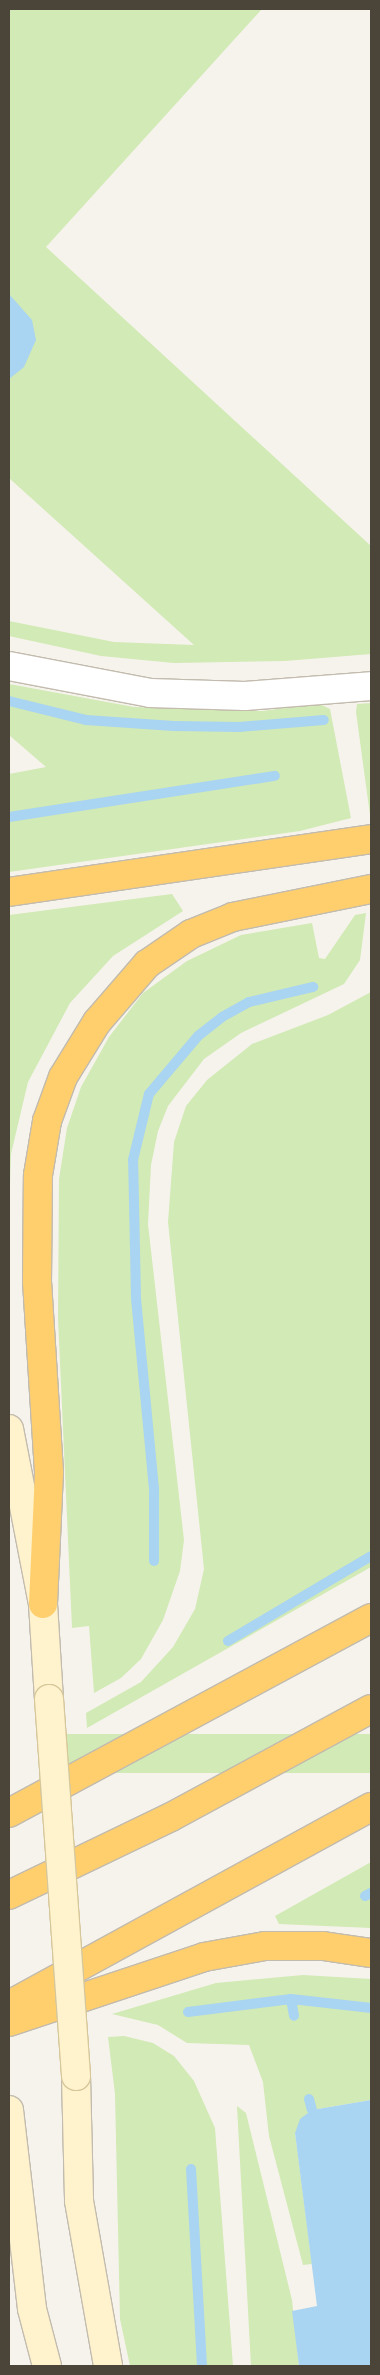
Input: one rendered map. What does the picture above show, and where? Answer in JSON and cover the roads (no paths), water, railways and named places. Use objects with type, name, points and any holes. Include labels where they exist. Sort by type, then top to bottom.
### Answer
[{"type":"highway","points":[[9,892],[371,839]]},
{"type":"highway","points":[[42,1604],[49,1472],[37,1282],[38,1175],[47,1121],[63,1077],[98,1022],[147,964],[191,934],[233,918],[371,889]]},
{"type":"highway","points":[[9,1813],[371,1618]]},
{"type":"highway","points":[[9,1895],[171,1817],[371,1708]]},
{"type":"highway","points":[[9,2005],[371,1808]]},
{"type":"highway","points":[[9,2022],[204,1958],[265,1946],[323,1946],[371,1953]]},
{"type":"street","points":[[9,666],[150,693],[245,696],[371,686]]},
{"type":"street","points":[[9,1429],[42,1604],[76,2076],[79,2201],[108,2366]]},
{"type":"street","points":[[9,2110],[32,2309],[47,2366]]},
{"type":"water","points":[[9,294],[32,320],[36,340],[24,367],[9,379]]},
{"type":"water","points":[[371,2100],[371,2366],[299,2366],[292,2311],[317,2306],[295,2133],[300,2119],[312,2110]]},
{"type":"waterway","points":[[9,701],[86,720],[174,726],[239,727],[324,720]]},
{"type":"waterway","points":[[9,817],[275,776]]},
{"type":"waterway","points":[[154,1561],[154,1489],[136,1298],[133,1160],[149,1094],[198,1036],[222,1017],[249,1002],[313,987]]},
{"type":"waterway","points":[[228,1641],[371,1556]]},
{"type":"waterway","points":[[365,1896],[371,1893]]},
{"type":"waterway","points":[[291,1999],[294,2016]]},
{"type":"waterway","points":[[188,2012],[291,1999],[371,2008]]},
{"type":"waterway","points":[[309,2099],[312,2110]]},
{"type":"waterway","points":[[191,2169],[202,2366]]}]
